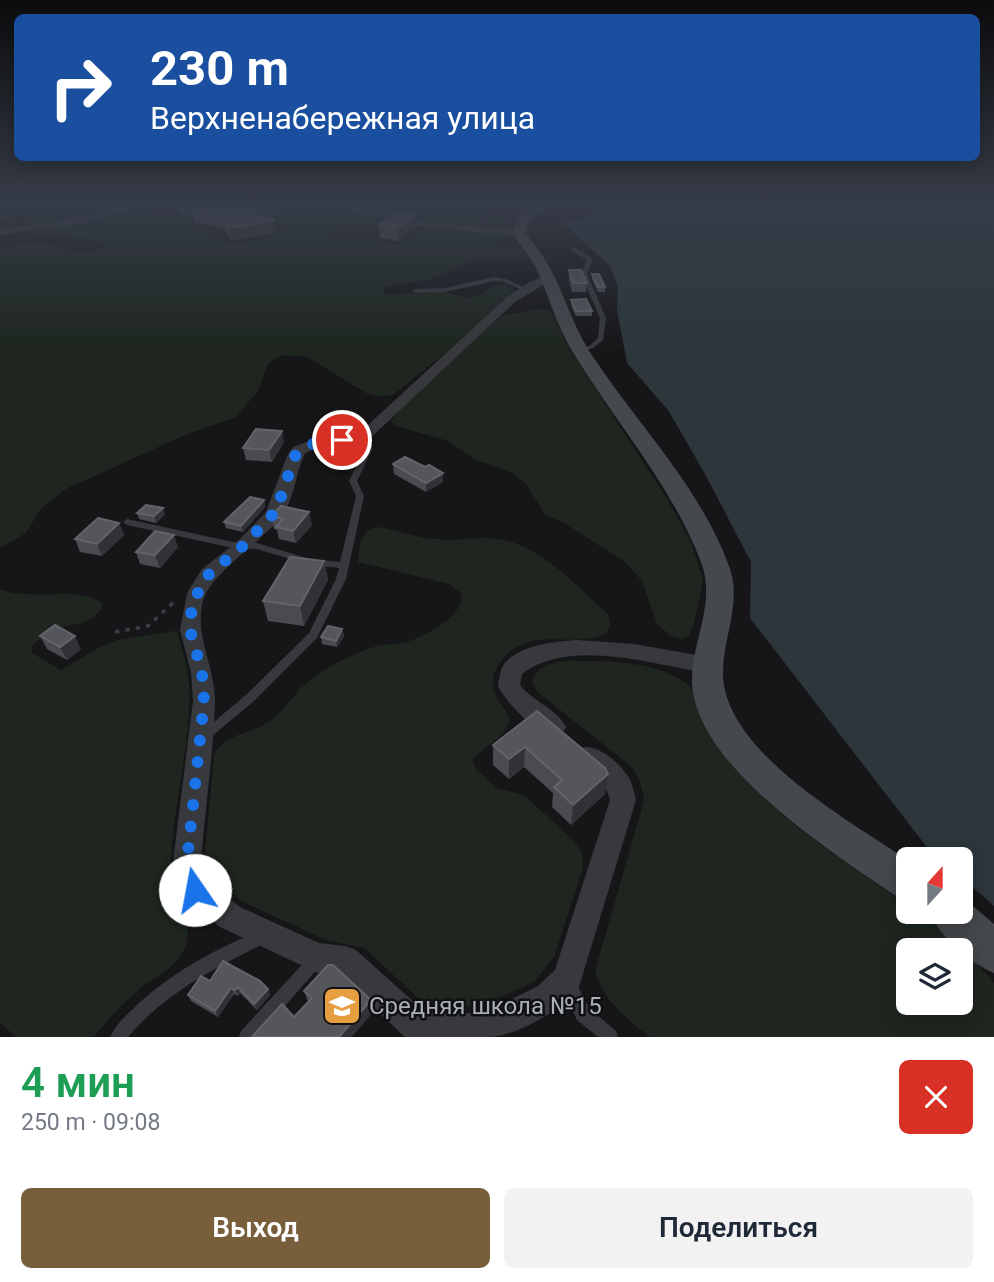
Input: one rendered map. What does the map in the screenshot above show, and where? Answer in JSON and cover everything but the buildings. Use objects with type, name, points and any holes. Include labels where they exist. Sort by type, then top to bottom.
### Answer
[{"type":"main road","points":[[533,253],[580,351],[682,501],[716,565],[721,582],[720,601],[708,665],[708,688],[716,713],[733,741],[750,761],[820,821],[896,874]]},
{"type":"main road","points":[[963,924],[994,952]]},
{"type":"street","points":[[547,278],[523,289],[461,348],[399,399],[360,440],[318,443],[299,450],[276,511],[243,546],[209,574],[192,603],[190,630],[202,672],[204,701],[187,862],[195,890],[229,917],[318,958],[345,961],[415,1032],[470,1029],[514,1014],[549,997],[567,979],[620,808],[622,791],[611,774],[512,693],[509,685],[510,673],[528,656],[558,648],[620,652],[708,665]]},
{"type":"lane","points":[[580,253],[590,259],[584,274],[603,318],[601,339],[580,351]]},
{"type":"lane","points":[[415,292],[445,290],[494,279],[504,280],[523,289]]},
{"type":"lane","points":[[200,740],[250,698],[313,635],[341,579],[360,496],[353,481],[369,448],[366,442],[360,440]]},
{"type":"lane","points":[[127,522],[243,546],[257,546],[310,562],[344,566]]},
{"type":"lane","points":[[118,1037],[153,1000],[182,978],[268,934]]},
{"type":"lane","points":[[247,1037],[318,958]]},
{"type":"lane","points":[[567,979],[583,1014],[610,1037]]},
{"type":"path","points":[[115,632],[148,626],[172,605]]},
{"type":"shaded area","points":[[0,253],[527,253],[529,256],[522,259],[476,260],[432,279],[383,287],[388,295],[443,292],[462,297],[478,295],[497,285],[515,290],[453,347],[393,395],[378,396],[366,393],[307,357],[281,355],[268,364],[258,391],[236,417],[185,435],[66,489],[42,507],[26,533],[0,548]]},
{"type":"shaded area","points":[[596,253],[994,253],[994,906],[973,888],[973,847],[926,846],[750,618],[751,562],[668,410],[627,363],[617,310],[618,287],[610,266]]},
{"type":"shaded area","points":[[539,309],[548,310],[554,316],[567,345],[669,502],[692,544],[703,581],[694,623],[688,637],[681,639],[671,636],[657,624],[642,581],[625,562],[561,521],[546,516],[526,484],[513,473],[476,460],[448,441],[396,426],[391,421],[401,408],[501,316]]},
{"type":"shaded area","points":[[378,527],[429,538],[486,538],[517,544],[542,557],[565,575],[608,614],[610,624],[607,633],[595,638],[528,642],[516,647],[504,657],[496,671],[494,692],[510,720],[504,732],[473,760],[475,768],[496,788],[524,795],[572,839],[583,858],[582,871],[554,957],[534,982],[501,997],[465,1007],[425,1004],[364,948],[326,940],[243,902],[211,876],[205,854],[214,755],[225,742],[272,720],[300,689],[335,664],[374,647],[406,642],[423,635],[443,624],[457,609],[461,593],[449,584],[358,562],[364,535]]},
{"type":"shaded area","points":[[0,589],[25,594],[84,595],[103,605],[89,620],[52,630],[32,645],[32,653],[61,670],[101,646],[117,640],[175,631],[178,633],[186,665],[189,685],[188,730],[171,866],[188,937],[185,948],[172,966],[142,987],[94,1037],[16,1037],[0,1023]]},
{"type":"shaded area","points":[[562,661],[627,663],[673,675],[690,686],[726,754],[759,793],[799,828],[896,898],[896,924],[933,924],[950,938],[896,938],[896,1015],[973,1015],[973,960],[994,983],[994,1037],[649,1037],[610,1000],[595,971],[644,801],[642,790],[637,776],[627,763],[536,691],[532,681],[544,667]]},
{"type":"place","name":"Средняя школа №15","points":[[342,1006]]},
{"type":"route","points":[[195,890],[187,862],[204,701],[202,672],[190,630],[192,603],[209,574],[243,546],[276,511],[299,450],[318,443],[342,440]]}]
